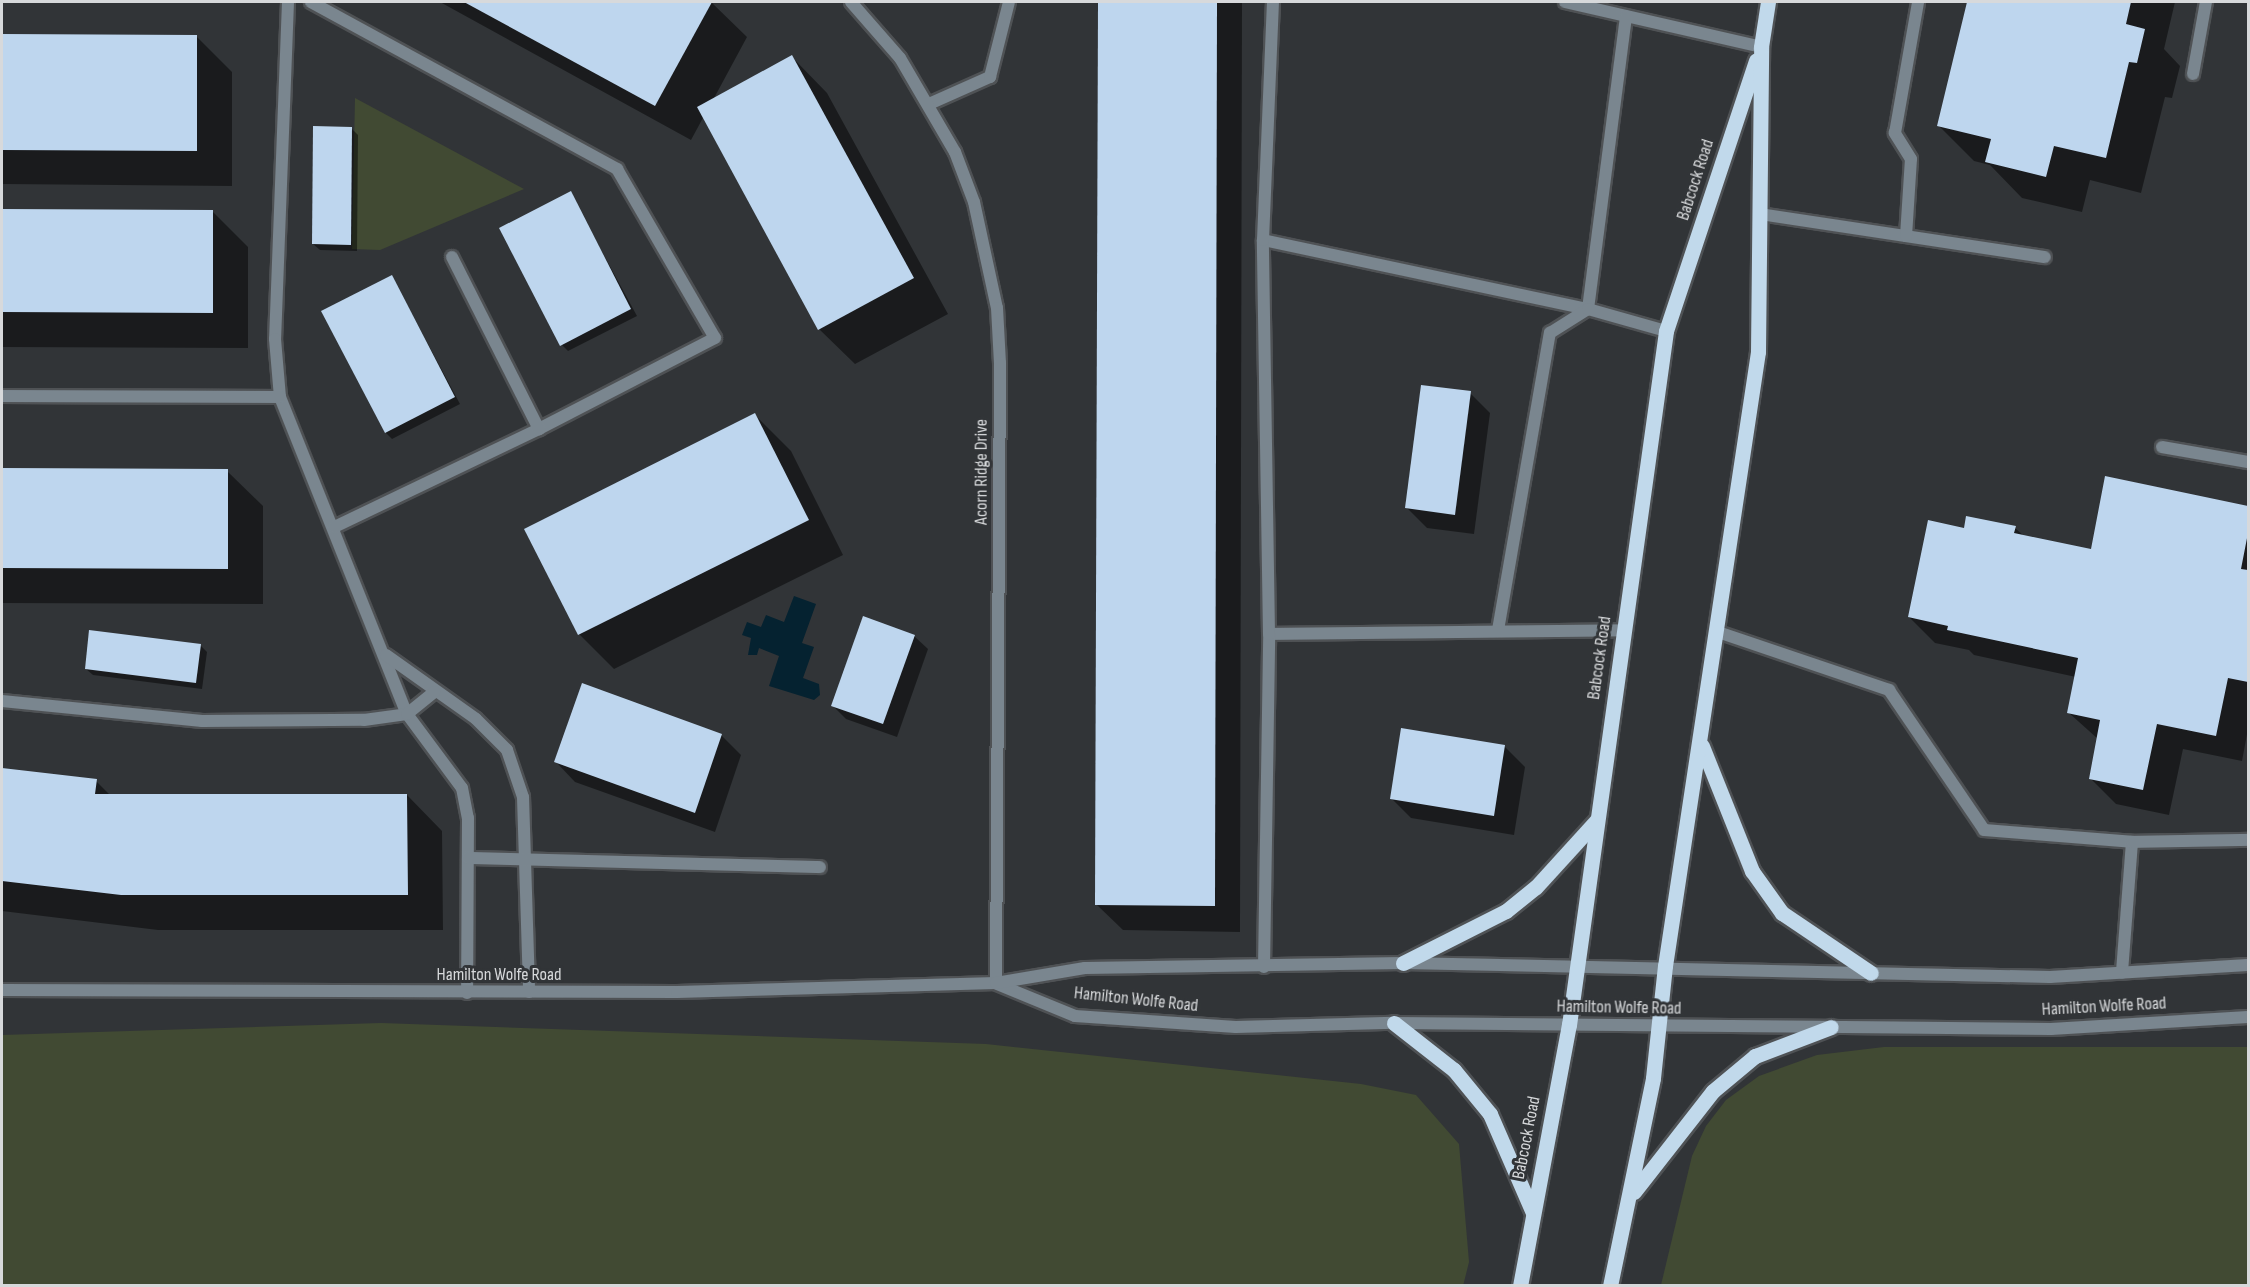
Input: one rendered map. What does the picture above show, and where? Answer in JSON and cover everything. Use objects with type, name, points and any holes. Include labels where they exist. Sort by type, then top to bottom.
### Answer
[{"type":"main road","name":"Babcock Road","points":[[1610,1286],[1653,1078],[1665,966],[1718,632],[1758,352],[1761,47],[1768,2]]},
{"type":"main road","name":"Babcock Road","points":[[1520,1286],[1569,1025],[1666,331],[1761,47]]},
{"type":"main road","points":[[1701,744],[1752,871],[1782,913],[1871,973]]},
{"type":"main road","points":[[1403,963],[1506,911],[1536,887],[1596,821]]},
{"type":"main road","points":[[1394,1023],[1454,1070],[1490,1114],[1533,1213]]},
{"type":"main road","points":[[1630,1197],[1713,1091],[1755,1056],[1831,1027]]},
{"type":"street","points":[[288,2],[275,339],[280,397],[385,654],[407,714],[462,788],[468,818],[467,993]]},
{"type":"street","points":[[311,2],[617,169],[715,338],[539,429],[334,527]]},
{"type":"street","name":"Acorn Ridge Drive","points":[[851,2],[900,58],[955,152],[974,202],[997,308],[1000,374],[996,983]]},
{"type":"street","points":[[929,104],[990,76],[1009,2]]},
{"type":"street","points":[[1263,967],[1269,634],[1263,240],[1273,2]]},
{"type":"street","points":[[1565,2],[1761,47]]},
{"type":"street","points":[[1906,236],[1911,159],[1894,133],[1918,2]]},
{"type":"street","points":[[2193,74],[2206,2]]},
{"type":"street","points":[[1588,309],[1626,16]]},
{"type":"street","points":[[1760,214],[2045,257]]},
{"type":"street","points":[[1263,240],[1588,309],[1666,331]]},
{"type":"street","points":[[452,257],[539,429]]},
{"type":"street","points":[[1498,630],[1550,333],[1588,309]]},
{"type":"street","points":[[2,396],[280,397]]},
{"type":"street","points":[[2162,447],[2248,462]]},
{"type":"street","points":[[1269,634],[1624,630]]},
{"type":"street","points":[[1718,632],[1889,690],[1984,830],[2133,842],[2248,840]]},
{"type":"street","points":[[385,654],[434,692],[476,719],[507,750],[523,797],[527,858],[529,992]]},
{"type":"street","points":[[2,701],[202,721],[364,720],[407,714],[434,692]]},
{"type":"street","points":[[2122,973],[2133,842]]},
{"type":"street","points":[[468,858],[820,867]]},
{"type":"street","name":"Hamilton Wolfe Road","points":[[2,990],[677,992],[996,983],[1085,968],[1403,963],[1665,966],[2049,977],[2248,965]]},
{"type":"street","name":"Hamilton Wolfe Road","points":[[996,983],[1076,1016],[1236,1027],[1394,1023],[2051,1029],[2248,1017]]},
{"type":"green space","points":[[355,98],[524,189],[380,250],[352,249]]},
{"type":"green space","points":[[381,1023],[986,1044],[1361,1084],[1416,1095],[1459,1144],[1469,1262],[1463,1286],[2,1285],[2,1035]]},
{"type":"green space","points":[[1884,1047],[2248,1047],[2248,1285],[1661,1285],[1692,1156],[1706,1126],[1726,1100],[1759,1076],[1817,1055]]},
{"type":"water","points":[[794,596],[816,604],[802,643],[814,647],[803,678],[819,684],[820,695],[814,700],[769,686],[779,656],[759,648],[757,655],[748,655],[751,638],[742,635],[747,622],[761,627],[766,615],[784,622]]},
{"type":"building","points":[[464,2],[712,2],[655,106]]},
{"type":"building","points":[[1098,2],[1217,2],[1215,906],[1095,905]]},
{"type":"building","points":[[1967,2],[2131,2],[2126,24],[2145,29],[2137,63],[2129,62],[2106,158],[2054,146],[2046,177],[1985,162],[1991,139],[1937,126]]},
{"type":"building","points":[[2,34],[197,35],[197,151],[2,150]]},
{"type":"building","points":[[792,55],[914,278],[818,330],[697,107]]},
{"type":"building","points":[[313,126],[352,127],[351,245],[312,244]]},
{"type":"building","points":[[571,191],[631,309],[560,346],[499,228]]},
{"type":"building","points":[[2,209],[213,210],[213,313],[2,312]]},
{"type":"building","points":[[392,275],[455,397],[385,433],[321,311]]},
{"type":"building","points":[[1421,385],[1471,391],[1455,515],[1405,508]]},
{"type":"building","points":[[755,413],[809,520],[578,635],[524,529]]},
{"type":"building","points":[[2,468],[228,469],[228,569],[2,568]]},
{"type":"building","points":[[2105,476],[2248,506],[2248,533],[2241,569],[2248,570],[2248,682],[2228,678],[2216,736],[2157,724],[2143,790],[2089,779],[2100,720],[2067,713],[2078,658],[1947,630],[1948,626],[1908,617],[1928,520],[1964,528],[1966,516],[2016,526],[2014,533],[2091,549]]},
{"type":"building","points":[[863,616],[915,635],[883,724],[831,706]]},
{"type":"building","points":[[89,630],[201,644],[196,683],[85,669]]},
{"type":"building","points":[[582,683],[722,734],[695,813],[554,762]]},
{"type":"building","points":[[1401,728],[1505,745],[1494,816],[1390,799]]},
{"type":"building","points":[[2,768],[97,779],[95,794],[407,794],[408,895],[121,895],[2,881]]}]
